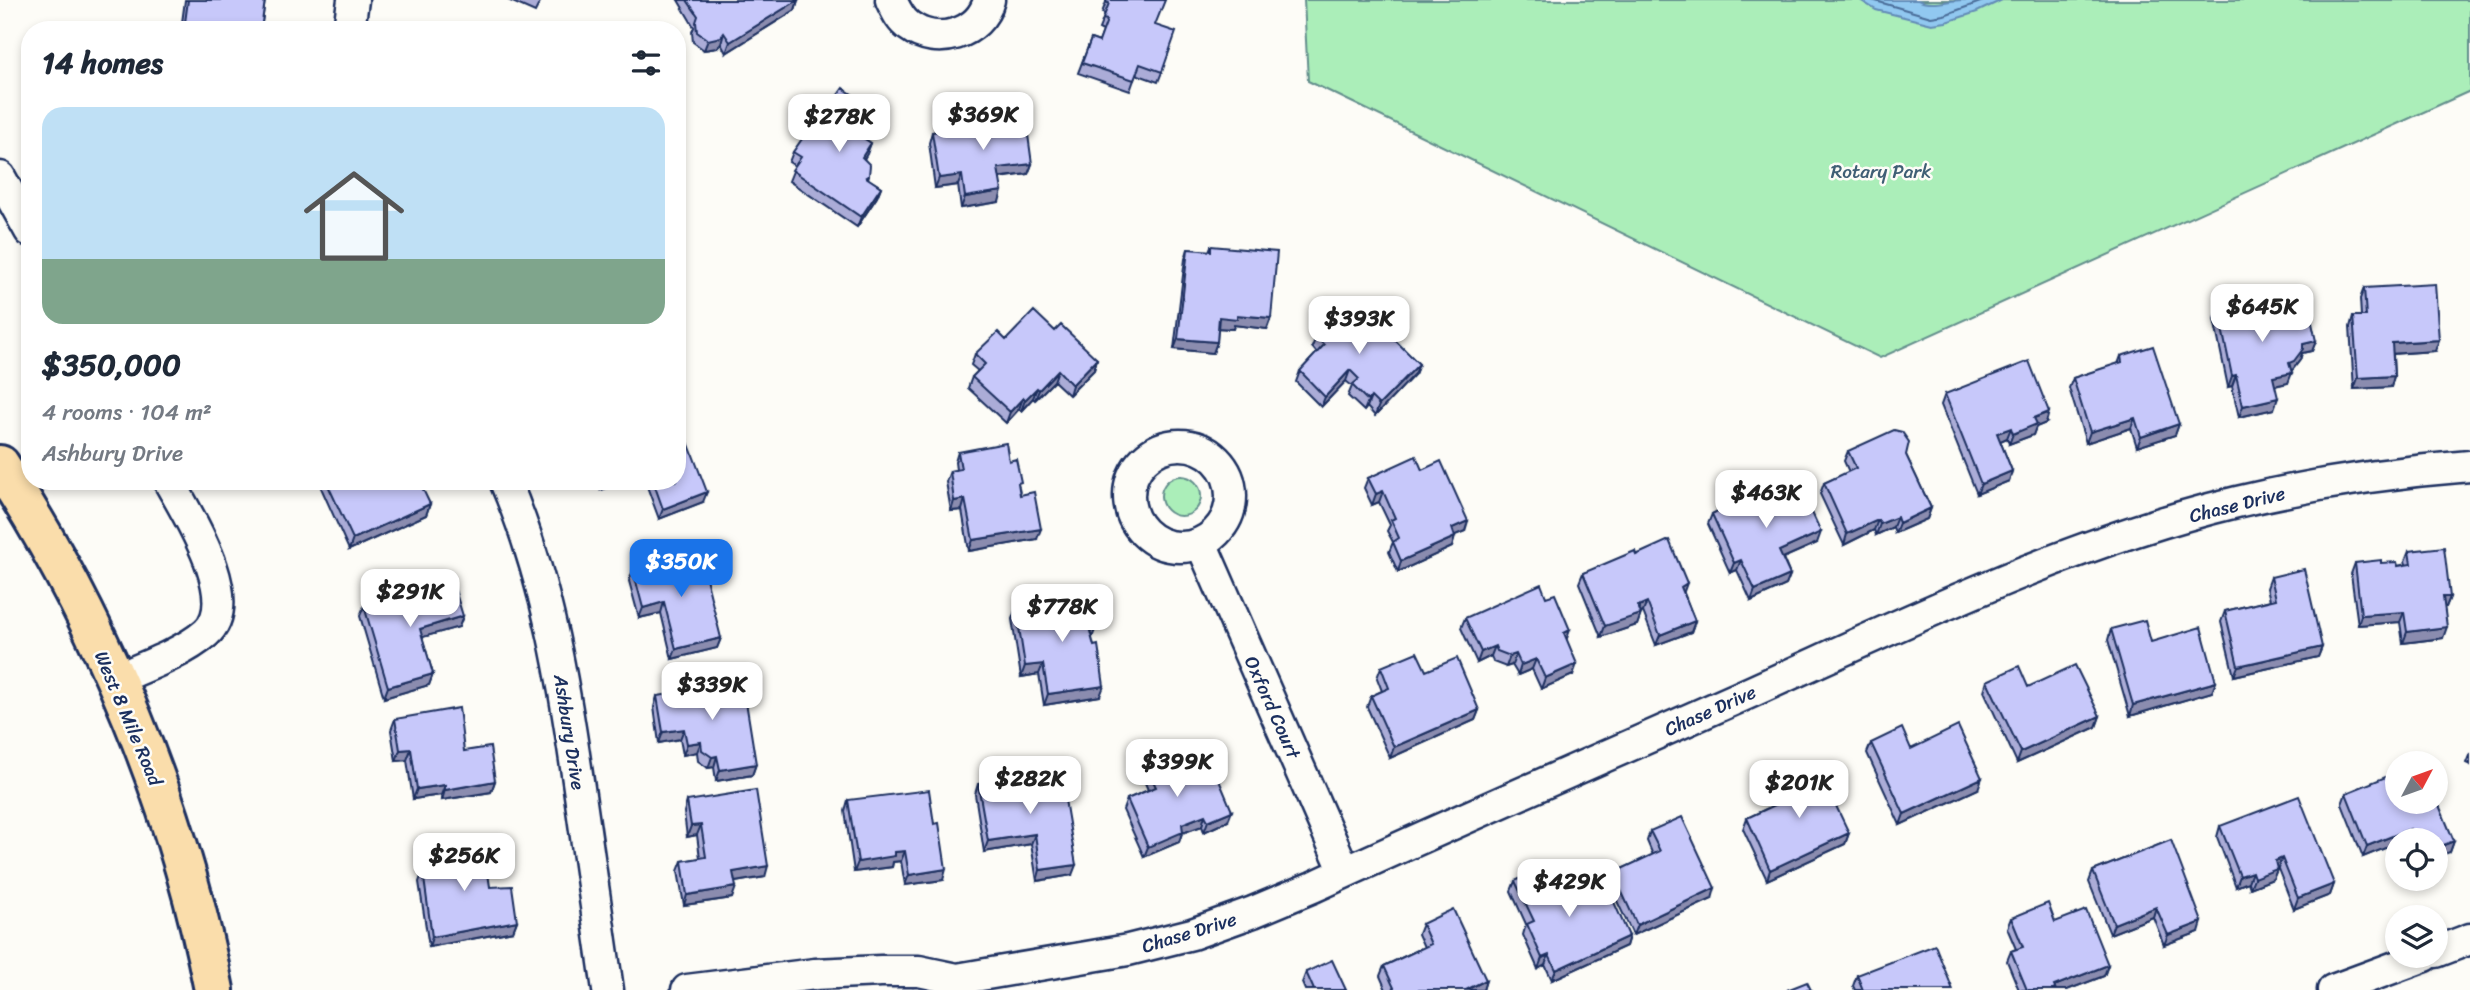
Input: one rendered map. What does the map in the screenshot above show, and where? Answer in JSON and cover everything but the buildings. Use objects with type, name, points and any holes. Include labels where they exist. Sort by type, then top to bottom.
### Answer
[{"type":"main road","name":"West 8 Mile Road","points":[[0,465],[59,563],[116,679],[168,813],[190,888],[214,990]]},
{"type":"street","points":[[350,21],[352,0]]},
{"type":"street","points":[[891,0],[897,14],[908,26],[922,34],[937,37],[968,29],[979,19],[989,0]]},
{"type":"street","points":[[0,177],[21,215]]},
{"type":"street","name":"Chase Drive","points":[[687,990],[815,974],[868,971],[919,971],[950,985],[1128,950],[1192,934],[1253,912],[1903,624],[2069,554],[2235,502],[2414,470],[2470,466]]},
{"type":"street","points":[[116,679],[190,643],[207,632],[217,618],[219,602],[212,569],[191,520],[174,490]]},
{"type":"street","name":"Ashbury Drive","points":[[509,490],[522,521],[540,583],[565,688],[608,990]]},
{"type":"street","name":"Oxford Court","points":[[1201,543],[1345,872]]},
{"type":"street","points":[[2448,947],[2470,939]]},
{"type":"street","points":[[2333,990],[2393,968]]},
{"type":"green space","name":"Rotary Park","points":[[1304,0],[2470,0],[2470,91],[1880,358],[1308,81]]},
{"type":"green space","points":[[1181,476],[1189,477],[1195,482],[1200,488],[1200,504],[1195,510],[1189,515],[1181,516],[1173,515],[1167,510],[1162,504],[1161,496],[1162,488],[1167,482],[1173,477]]},
{"type":"water","points":[[1860,0],[1918,0],[1934,3],[2002,0],[1977,12],[1932,24],[1876,10]]}]
